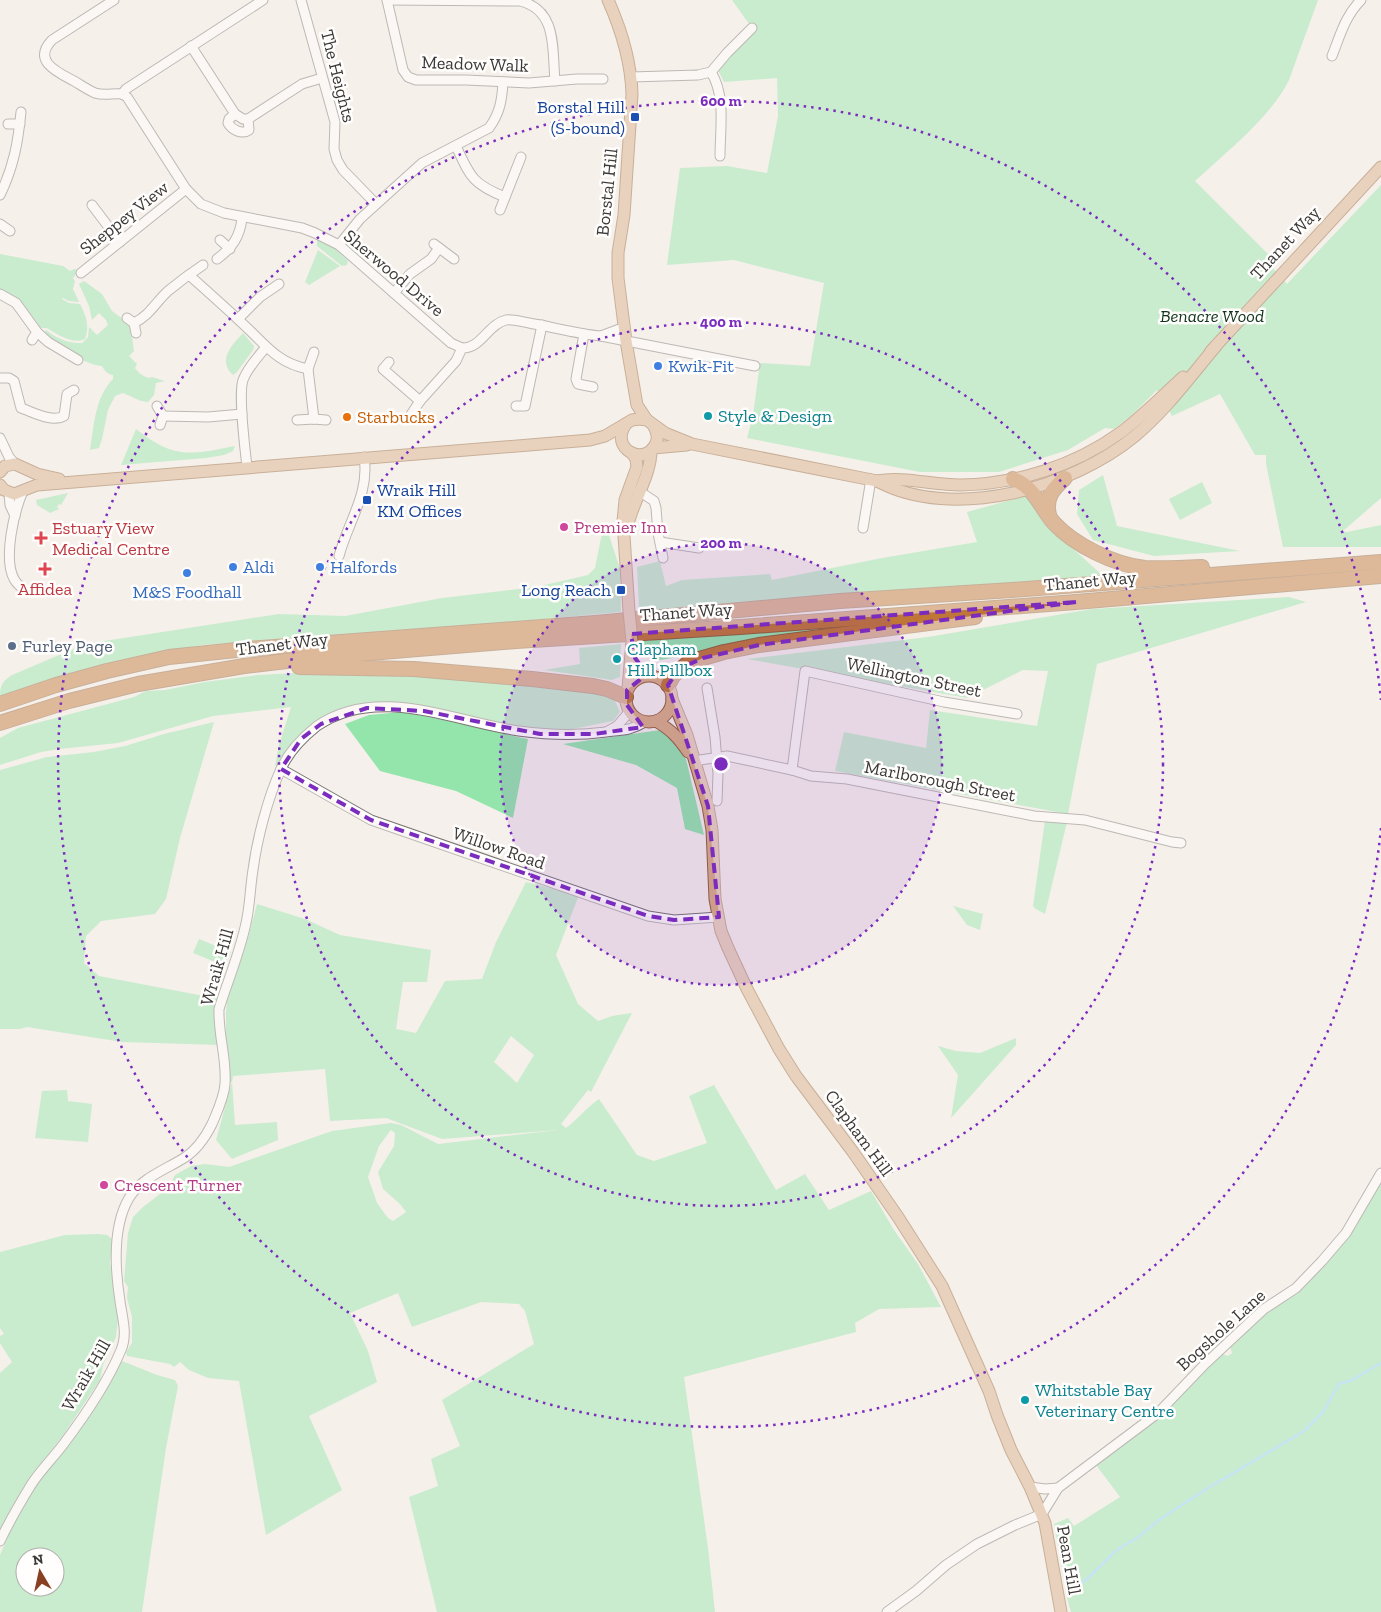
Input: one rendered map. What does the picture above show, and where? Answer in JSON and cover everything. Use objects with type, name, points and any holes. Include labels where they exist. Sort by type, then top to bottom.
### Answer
[{"type":"highway","points":[[1049,517],[1047,505],[1050,494],[1066,478]]},
{"type":"highway","points":[[1013,479],[1025,484],[1030,489],[1049,517],[1067,534],[1092,551],[1114,560],[1144,568],[1272,564],[1320,567]]},
{"type":"highway","name":"Thanet Way","points":[[0,704],[106,671],[169,658],[208,653],[840,601],[1381,562]]},
{"type":"highway","name":"Thanet Way","points":[[0,723],[70,701],[138,684],[244,666],[322,657],[506,642],[1076,602],[1381,576]]},
{"type":"highway","points":[[668,685],[673,676],[689,662],[744,648],[951,621],[1076,602]]},
{"type":"highway","points":[[244,666],[414,669],[593,686],[627,694]]},
{"type":"main road","name":"Borstal Hill","points":[[608,0],[631,77],[632,110],[624,215],[618,253],[618,278],[637,405],[650,422]]},
{"type":"main road","name":"Thanet Way","points":[[650,422],[665,433],[692,444],[874,480],[913,494],[945,498],[982,497],[1030,489],[1066,478],[1107,456],[1147,426],[1171,401],[1216,346],[1381,167]]},
{"type":"main road","name":"Thanet Way","points":[[874,480],[891,478],[960,485],[1013,479],[1061,465],[1085,455],[1109,441],[1146,412],[1216,346]]},
{"type":"main road","name":"Borstal Hill","points":[[627,423],[634,391]]},
{"type":"main road","points":[[610,434],[625,421],[632,407]]},
{"type":"main road","points":[[590,440],[610,434],[627,423],[639,419],[650,422],[657,434],[657,439],[652,449],[650,466],[631,513],[625,535]]},
{"type":"main road","points":[[627,423],[623,428],[621,438],[636,459],[638,467],[625,500],[624,521],[629,612],[632,641],[639,664],[649,675]]},
{"type":"main road","points":[[4,493],[18,493],[37,484],[590,440],[614,442],[628,450],[644,454],[652,449]]},
{"type":"main road","name":"Thanet Way","points":[[652,449],[692,444]]},
{"type":"main road","points":[[0,472],[5,466],[19,465],[49,478],[83,481]]},
{"type":"main road","points":[[19,465],[28,475],[29,480],[24,490]]},
{"type":"main road","points":[[627,694],[636,680],[649,675],[656,676],[668,685],[672,700],[668,713],[651,721],[634,716],[630,712],[626,704],[632,641]]},
{"type":"main road","name":"Clapham Hill","points":[[672,700],[687,735],[694,762],[702,782],[712,830],[715,899],[721,931],[728,948],[747,989],[779,1049],[796,1076],[853,1152],[898,1217],[942,1286],[989,1391],[996,1415],[1011,1450],[1042,1514]]},
{"type":"main road","name":"Clapham Hill","points":[[651,721],[672,730],[694,762]]},
{"type":"main road","name":"Pean Hill","points":[[1042,1514],[1048,1536],[1061,1612]]},
{"type":"street","points":[[114,0],[52,40],[44,53],[46,62],[56,71],[96,93],[108,95],[122,94],[126,89],[263,0]]},
{"type":"street","name":"The Heights","points":[[301,0],[335,122],[334,149],[337,160],[343,170],[376,204]]},
{"type":"street","points":[[387,0],[520,1],[536,6],[550,26],[555,81]]},
{"type":"street","name":"Meadow Walk","points":[[387,0],[403,70],[408,77],[416,80],[529,84],[555,81],[592,83],[603,80]]},
{"type":"street","points":[[1332,56],[1346,18],[1360,0]]},
{"type":"street","points":[[631,77],[698,75],[711,72],[752,28]]},
{"type":"street","points":[[191,46],[236,114],[243,119],[248,119],[302,84],[322,78]]},
{"type":"street","points":[[711,72],[719,89],[720,156]]},
{"type":"street","points":[[339,246],[360,219],[422,163],[489,128],[500,107],[503,82]]},
{"type":"street","name":"Sherwood Drive","points":[[122,94],[127,97],[186,189],[194,198],[210,209],[242,218],[302,228],[339,246],[451,343],[462,348]]},
{"type":"street","points":[[0,194],[14,158],[21,112]]},
{"type":"street","points":[[236,114],[229,119],[228,123],[238,131],[248,131],[250,128],[248,119]]},
{"type":"street","points":[[8,124],[20,124]]},
{"type":"street","points":[[456,146],[473,179],[485,188],[505,196]]},
{"type":"street","points":[[500,210],[522,157]]},
{"type":"street","name":"Sheppey View","points":[[81,273],[186,189]]},
{"type":"street","points":[[106,206],[95,209],[120,242]]},
{"type":"street","points":[[217,258],[230,249],[239,233],[242,218]]},
{"type":"street","points":[[0,224],[10,231]]},
{"type":"street","points":[[220,240],[230,249]]},
{"type":"street","points":[[394,293],[410,274],[428,262],[437,246],[454,259]]},
{"type":"street","points":[[136,333],[131,321],[144,318],[168,292],[188,275],[203,266]]},
{"type":"street","points":[[188,275],[279,358],[287,363],[308,369]]},
{"type":"street","points":[[238,319],[260,297],[279,284]]},
{"type":"street","points":[[0,294],[16,303],[34,336],[78,360]]},
{"type":"street","points":[[410,416],[420,401],[456,361],[462,348],[473,346],[490,330],[507,320],[754,366]]},
{"type":"street","points":[[516,406],[525,406],[542,325]]},
{"type":"street","points":[[601,336],[625,327]]},
{"type":"street","points":[[584,334],[576,379],[578,384],[593,387]]},
{"type":"street","points":[[247,467],[242,414],[242,381],[266,347]]},
{"type":"street","points":[[314,352],[308,369],[314,419]]},
{"type":"street","points":[[390,362],[383,369],[420,401]]},
{"type":"street","points":[[0,378],[9,378],[14,381],[21,408],[44,416],[60,418],[64,416],[67,394],[74,390]]},
{"type":"street","points":[[157,406],[161,420],[242,414]]},
{"type":"street","points":[[296,420],[326,420]]},
{"type":"street","points":[[0,438],[9,457],[19,465]]},
{"type":"street","points":[[339,556],[364,487],[366,466],[364,457]]},
{"type":"street","points":[[863,528],[874,480]]},
{"type":"street","points":[[22,588],[13,578],[9,544],[15,516],[24,490]]},
{"type":"street","points":[[639,491],[654,501],[663,558]]},
{"type":"street","points":[[4,493],[15,516]]},
{"type":"street","points":[[660,542],[700,548]]},
{"type":"street","name":"Wellington Street","points":[[792,770],[805,671],[944,702],[1017,714]]},
{"type":"street","points":[[704,693],[715,737],[718,774],[716,801]]},
{"type":"street","name":"Wraik Hill","points":[[0,1541],[11,1518],[32,1484],[62,1446],[100,1390],[122,1349],[124,1330],[119,1300],[116,1253],[118,1231],[129,1198],[141,1184],[186,1157],[198,1147],[218,1110],[225,1086],[225,1065],[219,1009],[246,923],[253,868],[260,833],[281,769],[293,748],[316,727],[341,714],[367,708],[424,710],[509,730],[540,734],[577,734],[628,730],[651,721]]},
{"type":"street","points":[[608,732],[617,726],[630,712]]},
{"type":"street","name":"Marlborough Street","points":[[694,762],[727,756],[811,776],[847,779],[1034,816],[1085,820],[1181,843]]},
{"type":"street","name":"Willow Road","points":[[281,769],[370,820],[648,916],[674,920],[719,917]]},
{"type":"street","name":"Bogshole Lane","points":[[1042,1514],[1058,1488],[1158,1413],[1205,1364],[1264,1309],[1296,1288],[1346,1232],[1381,1173]]},
{"type":"street","points":[[1030,1487],[1058,1488]]},
{"type":"street","points":[[888,1612],[946,1565],[977,1544],[1014,1525],[1042,1514]]},
{"type":"highlighted area","points":[[1076,602],[759,645],[703,658],[679,669],[668,685],[708,806],[719,917],[674,920],[648,916],[371,820],[281,769],[301,739],[321,724],[367,708],[424,711],[540,734],[594,734],[643,727],[627,705],[627,690],[647,674],[635,658],[631,634]]},
{"type":"green space","name":"Benacre Wood","points":[[732,0],[1318,0],[1289,80],[1281,94],[1259,121],[1195,181],[1269,255],[1275,262],[1271,266],[1287,284],[1381,185],[1381,498],[1343,531],[1347,532],[1381,525],[1381,547],[1283,547],[1266,464],[1266,455],[1255,455],[1220,394],[1172,416],[1157,390],[1132,415],[1114,429],[1105,428],[1068,450],[999,472],[920,472],[747,438],[753,415],[760,363],[810,366],[824,283],[734,260],[667,265],[680,168],[727,166],[767,173],[778,116],[777,78],[724,82],[718,70],[752,28]]},
{"type":"green space","points":[[317,237],[334,247],[348,261],[347,265],[342,266],[317,246]]},
{"type":"green space","points":[[318,250],[340,266],[309,285],[305,282]]},
{"type":"green space","points":[[0,254],[63,266],[70,271],[74,269],[79,270],[73,278],[75,281],[73,289],[79,302],[62,299],[69,303],[80,304],[87,321],[85,339],[70,340],[47,328],[38,326],[19,299],[0,290]]},
{"type":"green space","points":[[84,281],[102,294],[112,311],[127,322],[131,329],[134,351],[129,356],[137,364],[135,368],[149,378],[152,377],[165,381],[156,383],[154,395],[148,402],[123,393],[115,396],[108,410],[99,448],[90,450],[99,403],[102,394],[113,379],[113,375],[106,372],[102,366],[88,363],[43,335],[46,330],[63,340],[72,343],[82,343],[88,337],[89,327],[97,335],[108,325],[99,313],[92,320],[89,306],[79,284]]},
{"type":"green space","points":[[243,333],[254,346],[253,350],[233,375],[228,369],[226,358]]},
{"type":"green space","points":[[136,429],[161,446],[183,452],[206,451],[235,446],[233,451],[224,455],[206,458],[121,465]]},
{"type":"green space","points":[[1103,475],[1117,526],[1240,551],[1154,556],[1093,540],[1077,514],[1079,490]]},
{"type":"green space","points":[[1202,482],[1212,503],[1180,520],[1169,499]]},
{"type":"green space","points":[[68,493],[61,505],[59,504],[57,507],[59,509],[50,513],[37,505],[36,500]]},
{"type":"green space","points":[[1025,496],[1056,533],[1103,576],[639,611],[637,567],[660,561],[666,586],[682,580],[770,574],[772,580],[882,558],[977,542],[967,512]]},
{"type":"green space","points":[[606,526],[620,569],[621,612],[468,626],[202,645],[130,658],[50,681],[0,699],[2,685],[12,675],[85,644],[279,614],[345,616],[442,598],[536,587],[588,575],[595,568],[601,538]]},
{"type":"green space","points":[[1289,597],[1306,602],[1097,664],[1068,814],[835,771],[844,732],[926,748],[930,710],[1037,726],[1048,671],[1023,670],[967,698],[747,659],[928,637],[1092,609]]},
{"type":"green space","points":[[959,612],[653,661],[641,641],[892,621]]},
{"type":"green space","points":[[621,644],[620,677],[612,680],[544,670],[580,664],[579,648]]},
{"type":"green space","points":[[403,671],[602,693],[615,701],[620,712],[613,721],[568,730],[530,729],[436,709],[344,709],[327,715],[309,727],[279,766],[275,766],[279,745],[291,707],[213,716],[118,743],[41,752],[0,765],[0,738],[18,728],[134,697],[146,691],[165,690],[257,675]]},
{"type":"green space","points":[[401,712],[528,739],[513,818],[456,791],[380,771],[345,724],[369,715]]},
{"type":"green space","points":[[214,722],[180,838],[166,899],[155,914],[101,921],[86,936],[84,963],[99,976],[220,999],[219,1045],[122,1042],[27,1027],[0,1029],[0,770],[47,757],[94,752],[125,746]]},
{"type":"green space","points":[[660,730],[672,737],[686,759],[704,835],[685,829],[677,788],[636,765],[563,744]]},
{"type":"green space","points":[[1045,820],[1067,822],[1045,914],[1033,906]]},
{"type":"green space","points":[[526,882],[579,895],[556,955],[578,1004],[598,1021],[612,1016],[632,1013],[591,1092],[588,1090],[561,1124],[566,1128],[599,1099],[637,1155],[654,1161],[707,1143],[689,1096],[714,1085],[776,1190],[805,1174],[829,1210],[871,1191],[894,1230],[918,1264],[941,1307],[879,1309],[855,1323],[856,1332],[684,1377],[715,1612],[437,1612],[409,1497],[438,1486],[431,1459],[460,1446],[442,1400],[534,1344],[525,1311],[519,1304],[481,1302],[412,1327],[398,1293],[350,1313],[368,1351],[377,1382],[309,1416],[342,1490],[266,1535],[239,1381],[208,1378],[189,1370],[180,1362],[174,1367],[170,1364],[127,1356],[126,1352],[132,1343],[132,1317],[127,1298],[128,1287],[124,1281],[128,1233],[133,1217],[168,1188],[175,1175],[191,1166],[205,1164],[229,1167],[332,1131],[391,1123],[401,1125],[438,1144],[558,1130],[442,1139],[386,1118],[330,1121],[325,1069],[233,1076],[232,1082],[229,1081],[230,1064],[226,1042],[227,1000],[257,904],[305,919],[340,935],[431,950],[427,982],[403,982],[396,1029],[416,1033],[445,981],[482,979],[496,942]],"holes":[[[511,1036],[534,1055],[517,1083],[494,1062]],[[391,1130],[395,1133],[394,1146],[378,1172],[383,1189],[406,1212],[393,1221],[388,1218],[377,1203],[368,1177],[379,1146]]]},
{"type":"green space","points":[[953,906],[983,914],[980,930],[967,925]]},
{"type":"green space","points":[[199,939],[231,952],[225,966],[193,953]]},
{"type":"green space","points":[[1016,1038],[1016,1045],[951,1118],[958,1075],[938,1046],[956,1051],[980,1053]]},
{"type":"green space","points":[[232,1082],[235,1125],[277,1122],[278,1140],[232,1159],[216,1140]]},
{"type":"green space","points":[[67,1090],[68,1101],[92,1104],[88,1142],[35,1138],[42,1091]]},
{"type":"green space","points":[[1381,1177],[1381,1612],[1071,1612],[1054,1524],[1068,1518],[1074,1526],[1120,1497],[1096,1465],[1145,1428],[1217,1357],[1223,1354],[1228,1356],[1232,1353],[1230,1347],[1268,1311],[1298,1293],[1316,1272]]},
{"type":"green space","points":[[65,1235],[107,1235],[113,1240],[110,1262],[118,1319],[116,1337],[103,1365],[100,1380],[64,1434],[25,1485],[0,1537],[0,1373],[12,1362],[0,1343],[0,1336],[4,1334],[0,1328],[0,1252]]},
{"type":"green space","points":[[122,1361],[175,1380],[178,1386],[166,1448],[142,1612],[0,1612],[0,1555],[12,1526],[33,1486],[92,1409]]},
{"type":"waterway","points":[[1072,1588],[1087,1579],[1118,1549],[1140,1536],[1160,1519],[1304,1431],[1323,1412],[1339,1384],[1352,1380],[1381,1363]]},
{"type":"place","name":"Borstal Hill (S-bound)","points":[[635,117]]},
{"type":"place","name":"Kwik-Fit","points":[[658,366]]},
{"type":"place","name":"Style & Design","points":[[708,416]]},
{"type":"place","name":"Starbucks","points":[[347,417]]},
{"type":"place","name":"Wraik Hill KM Offices","points":[[367,500]]},
{"type":"place","name":"Premier Inn","points":[[564,527]]},
{"type":"place","name":"Estuary View Medical Centre","points":[[41,538]]},
{"type":"place","name":"Aldi","points":[[233,567]]},
{"type":"place","name":"Halfords","points":[[320,567]]},
{"type":"place","name":"Affidea","points":[[45,569]]},
{"type":"place","name":"M&S Foodhall","points":[[187,573]]},
{"type":"place","name":"Long Reach","points":[[621,590]]},
{"type":"place","name":"Furley Page","points":[[12,646]]},
{"type":"place","name":"Clapham Hill Pillbox","points":[[617,659]]},
{"type":"place","name":"Crescent Turner","points":[[104,1185]]},
{"type":"place","name":"Whitstable Bay Veterinary Centre","points":[[1025,1400]]}]
